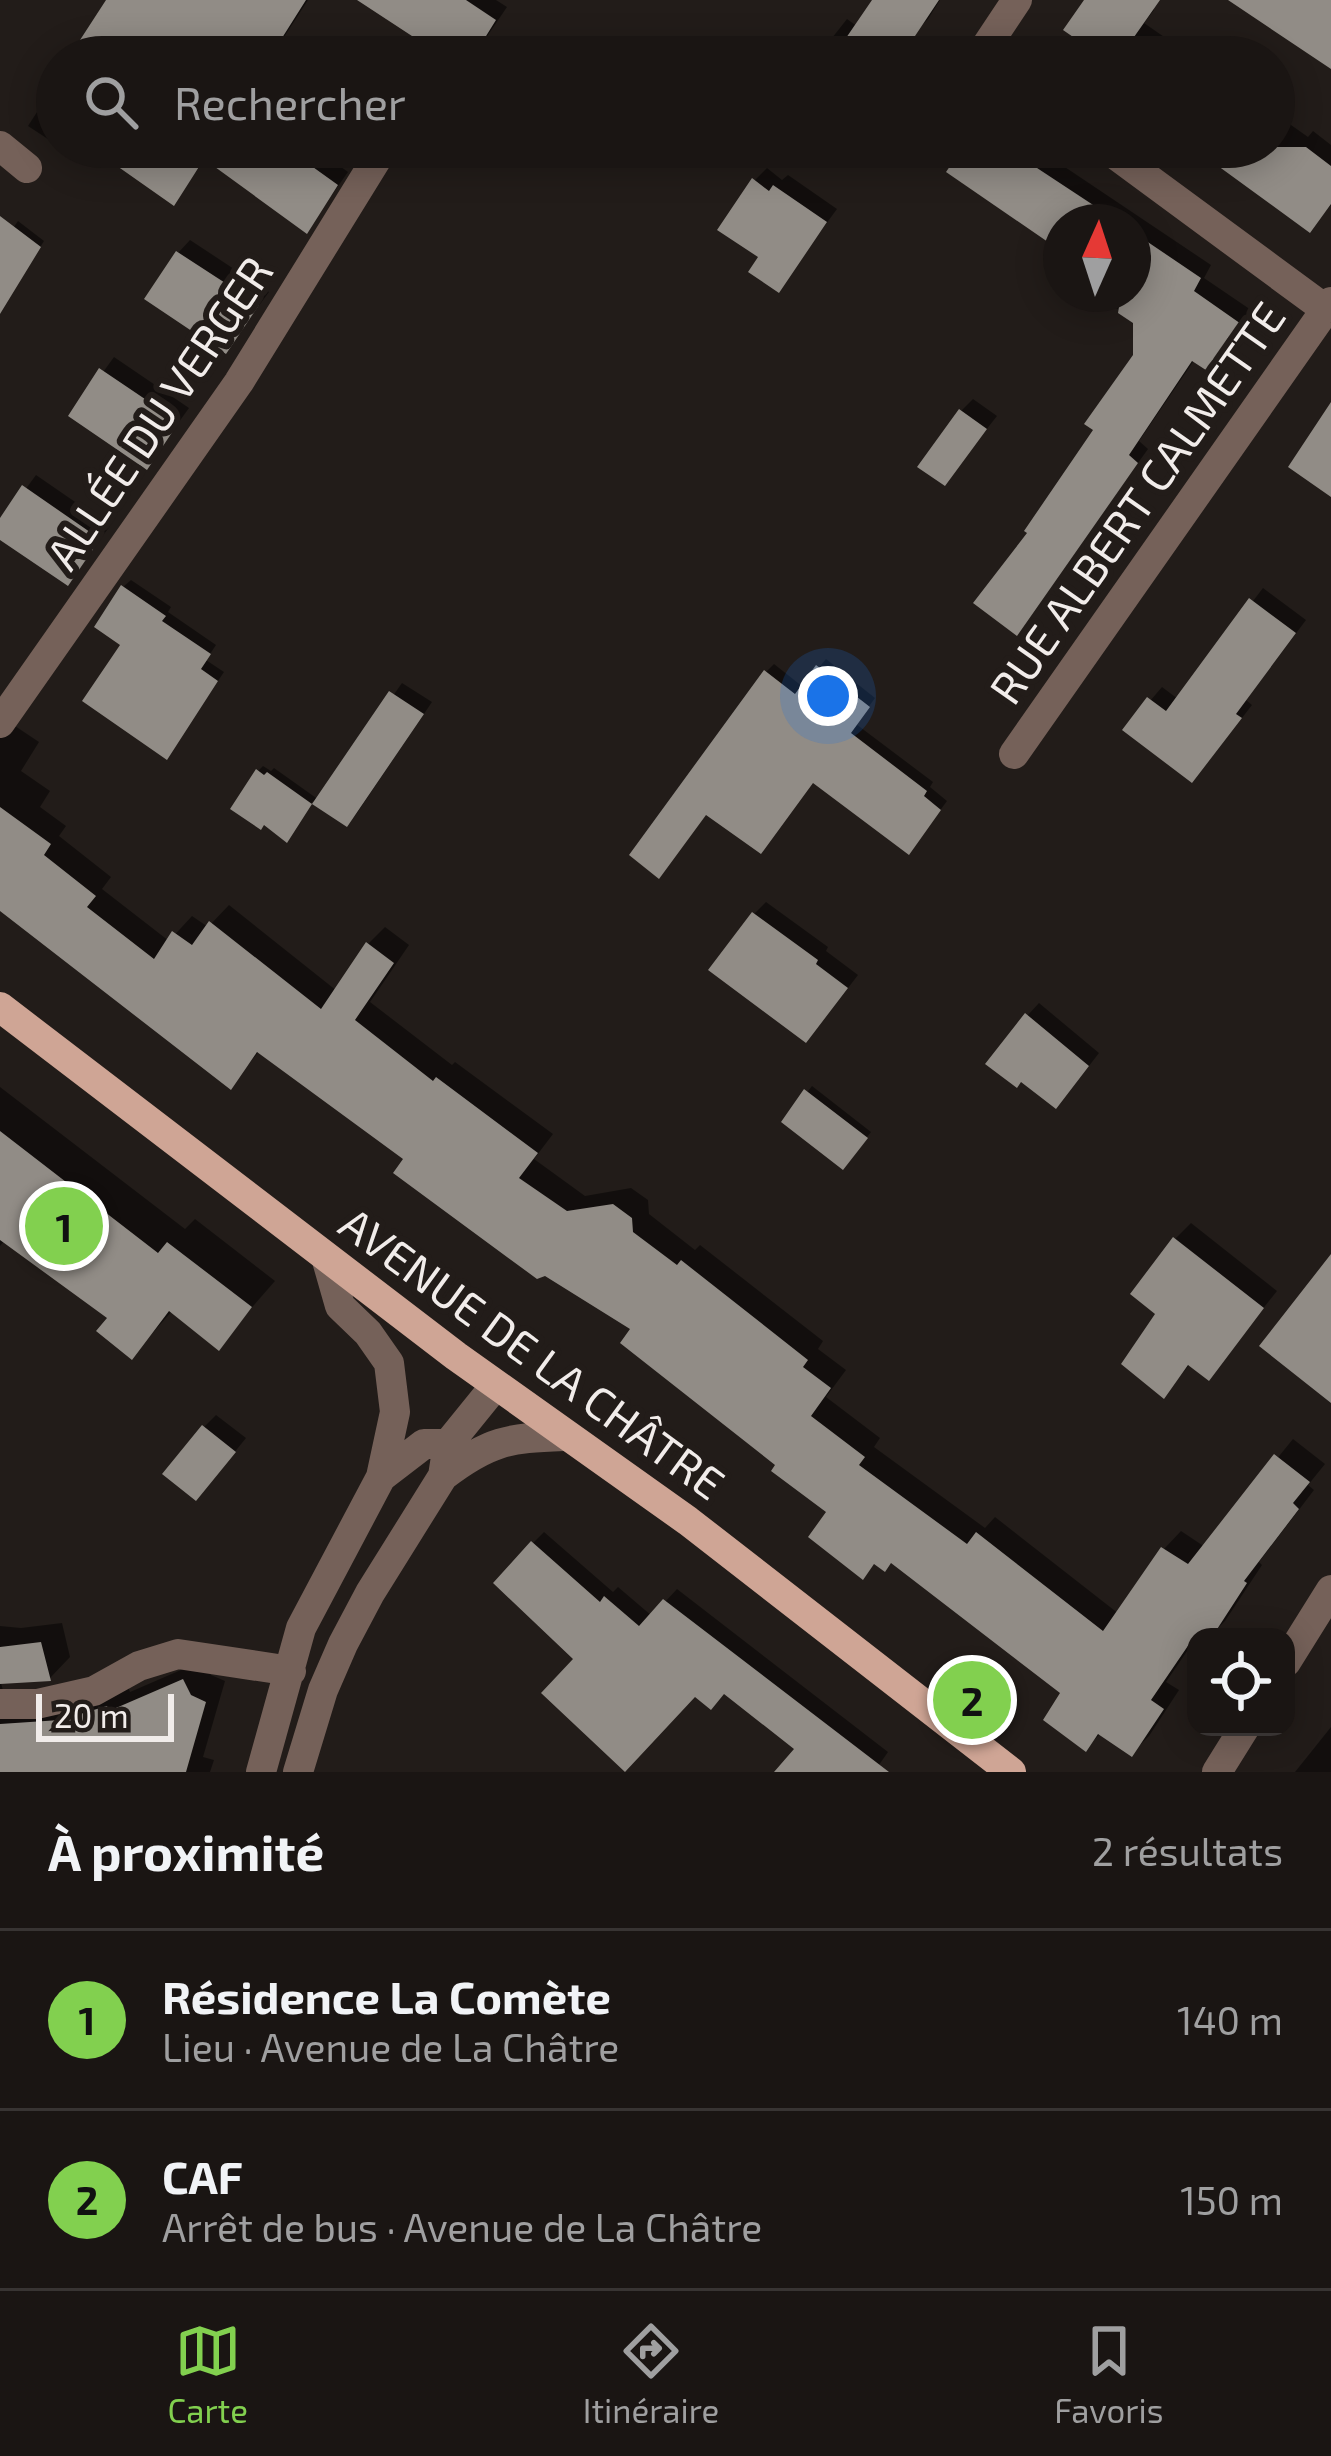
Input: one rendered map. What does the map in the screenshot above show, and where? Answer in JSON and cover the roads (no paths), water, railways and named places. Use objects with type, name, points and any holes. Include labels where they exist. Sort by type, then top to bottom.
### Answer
[{"type":"main road","name":"AVENUE DE LA CHÂTRE","points":[[0,1007],[495,1385],[688,1521],[1011,1772]]},
{"type":"street","points":[[993,36],[1017,0]]},
{"type":"street","points":[[0,146],[27,168]]},
{"type":"street","name":"ALLÉE DU VERGER","points":[[0,723],[239,382],[371,168]]},
{"type":"street","points":[[1135,168],[1328,305]]},
{"type":"street","name":"RUE ALBERT CALMETTE","points":[[1014,754],[1328,305]]},
{"type":"street","points":[[261,1772],[301,1628],[381,1477],[395,1412],[388,1363],[368,1333],[340,1306],[326,1257]]},
{"type":"street","points":[[298,1772],[323,1690],[343,1644],[443,1475],[448,1444],[495,1385]]},
{"type":"street","points":[[443,1475],[505,1439],[564,1436]]},
{"type":"street","points":[[381,1477],[424,1444],[448,1444]]},
{"type":"street","points":[[1295,1648],[1331,1590]]},
{"type":"street","points":[[0,1703],[37,1704],[94,1690],[140,1666],[178,1654],[291,1670]]},
{"type":"street","points":[[1217,1772],[1239,1736]]},
{"type":"place","name":"Résidence La Comète","points":[[64,1226]]},
{"type":"place","name":"CAF","points":[[972,1700]]}]
